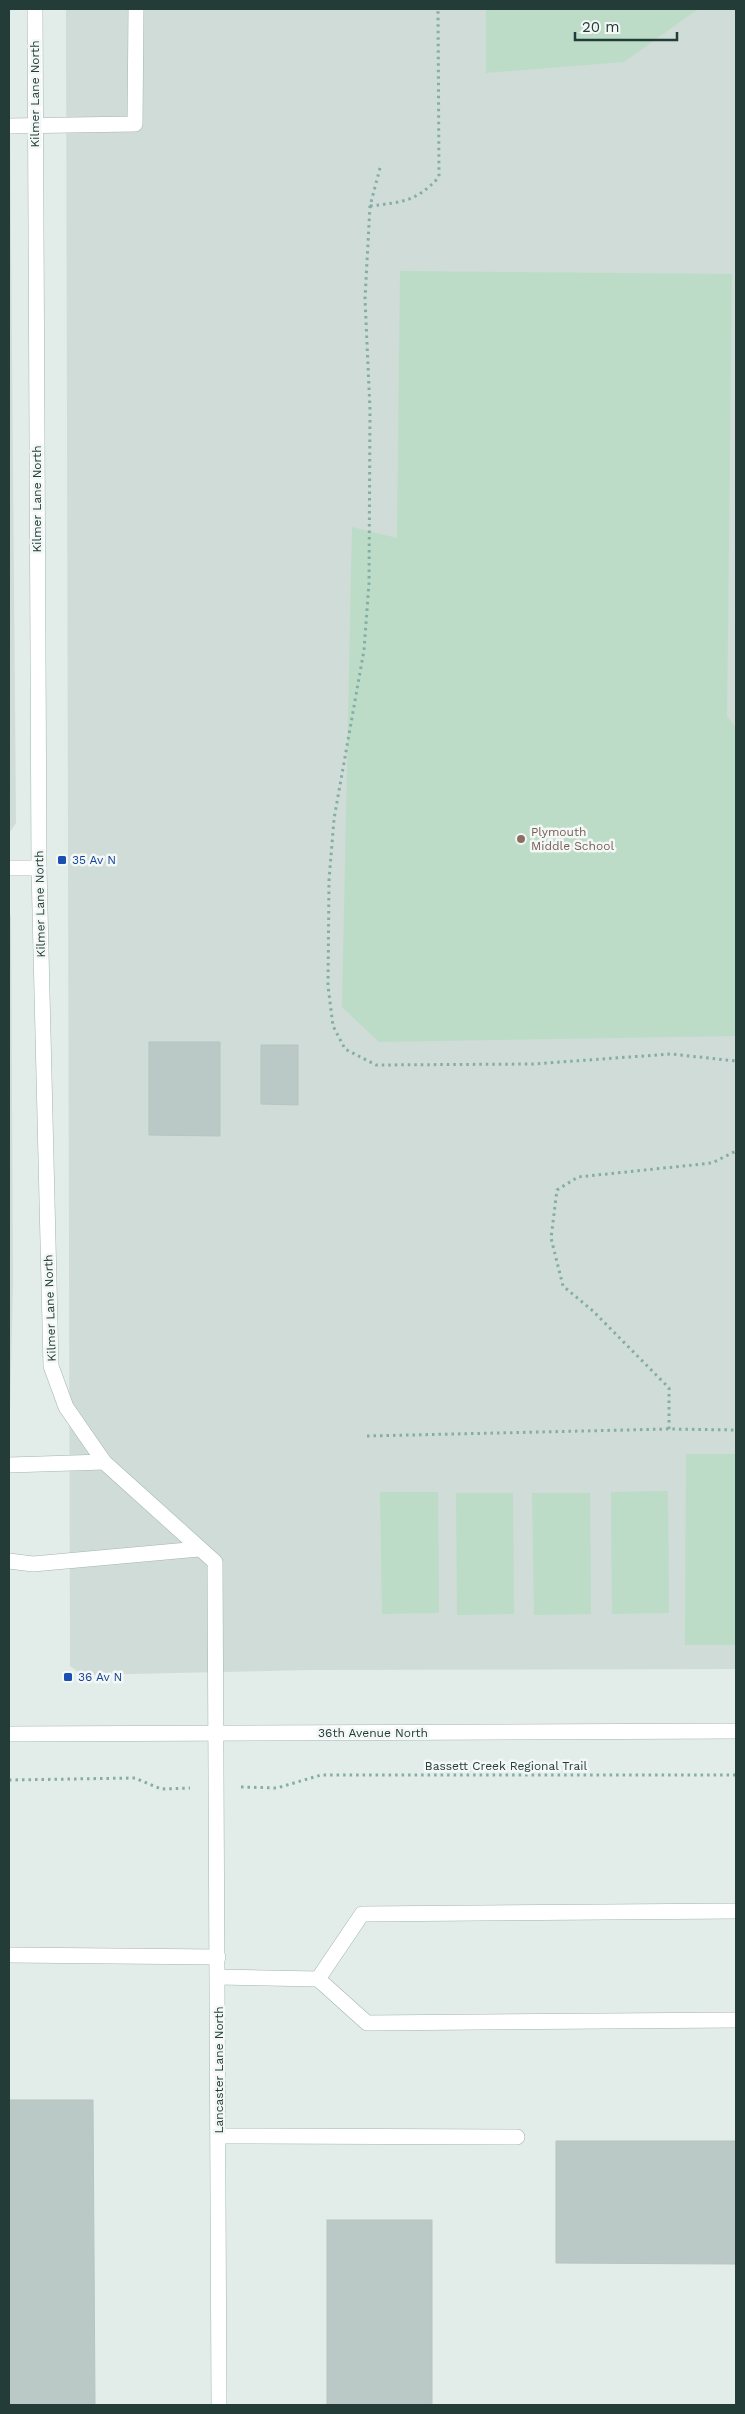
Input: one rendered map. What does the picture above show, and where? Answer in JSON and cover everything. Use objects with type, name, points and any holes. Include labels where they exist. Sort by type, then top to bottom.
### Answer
[{"type":"street","name":"Kilmer Lane North","points":[[35,9],[39,868],[51,1366],[66,1407],[104,1462],[215,1562],[217,1734]]},
{"type":"street","points":[[9,126],[135,124],[136,9]]},
{"type":"street","points":[[9,868],[39,868]]},
{"type":"street","points":[[9,1465],[104,1462]]},
{"type":"street","points":[[9,1561],[33,1564],[199,1549]]},
{"type":"street","name":"36th Avenue North","points":[[9,1734],[736,1731]]},
{"type":"street","name":"Lancaster Lane North","points":[[217,1734],[219,2405]]},
{"type":"street","points":[[318,1979],[362,1914],[736,1911]]},
{"type":"street","points":[[9,1955],[218,1957]]},
{"type":"street","points":[[218,1978],[318,1979],[368,2023],[736,2020]]},
{"type":"street","points":[[219,2136],[517,2137]]},
{"type":"path","points":[[370,206],[401,202],[425,192],[439,177],[438,9]]},
{"type":"path","points":[[380,168],[370,206],[365,299],[370,410],[369,583],[364,650],[334,819],[329,880],[328,986],[333,1026],[345,1049],[376,1065],[533,1064],[671,1054],[736,1061]]},
{"type":"path","points":[[669,1429],[669,1388],[593,1311],[563,1286],[551,1238],[557,1190],[578,1177],[712,1163],[736,1151]]},
{"type":"path","points":[[367,1436],[669,1429],[736,1430]]},
{"type":"path","name":"Bassett Creek Regional Trail","points":[[277,1788],[321,1775],[736,1775]]},
{"type":"path","points":[[9,1780],[135,1778],[161,1789]]},
{"type":"shaded area","points":[[9,9],[16,823],[9,833]]},
{"type":"shaded area","name":"Plymouth Middle School","points":[[66,9],[736,9],[736,1669],[308,1670],[83,1675],[70,1666]]},
{"type":"shaded area","points":[[9,913],[11,917],[13,1285],[9,1450]]},
{"type":"green space","points":[[486,9],[698,9],[624,62],[486,73]]},
{"type":"green space","points":[[400,271],[732,274],[727,716],[736,728],[736,1036],[379,1042],[342,1007],[352,527],[397,538]]},
{"type":"green space","points":[[686,1454],[736,1454],[736,1645],[685,1645]]},
{"type":"green space","points":[[668,1491],[669,1613],[612,1614],[611,1492]]},
{"type":"green space","points":[[380,1492],[438,1492],[439,1613],[382,1614]]},
{"type":"green space","points":[[456,1493],[513,1493],[514,1614],[457,1615]]},
{"type":"green space","points":[[532,1493],[590,1493],[591,1614],[534,1615]]},
{"type":"building","points":[[149,1042],[220,1042],[220,1136],[149,1135]]},
{"type":"building","points":[[261,1045],[298,1045],[298,1105],[261,1104]]},
{"type":"building","points":[[9,2100],[93,2100],[95,2405],[9,2405]]},
{"type":"building","points":[[556,2141],[736,2141],[736,2264],[556,2263]]},
{"type":"building","points":[[327,2220],[432,2220],[432,2405],[327,2405]]},
{"type":"place","name":"Plymouth Middle School","points":[[521,839]]},
{"type":"place","name":"35 Av N","points":[[62,860]]},
{"type":"place","name":"36 Av N","points":[[68,1677]]}]
